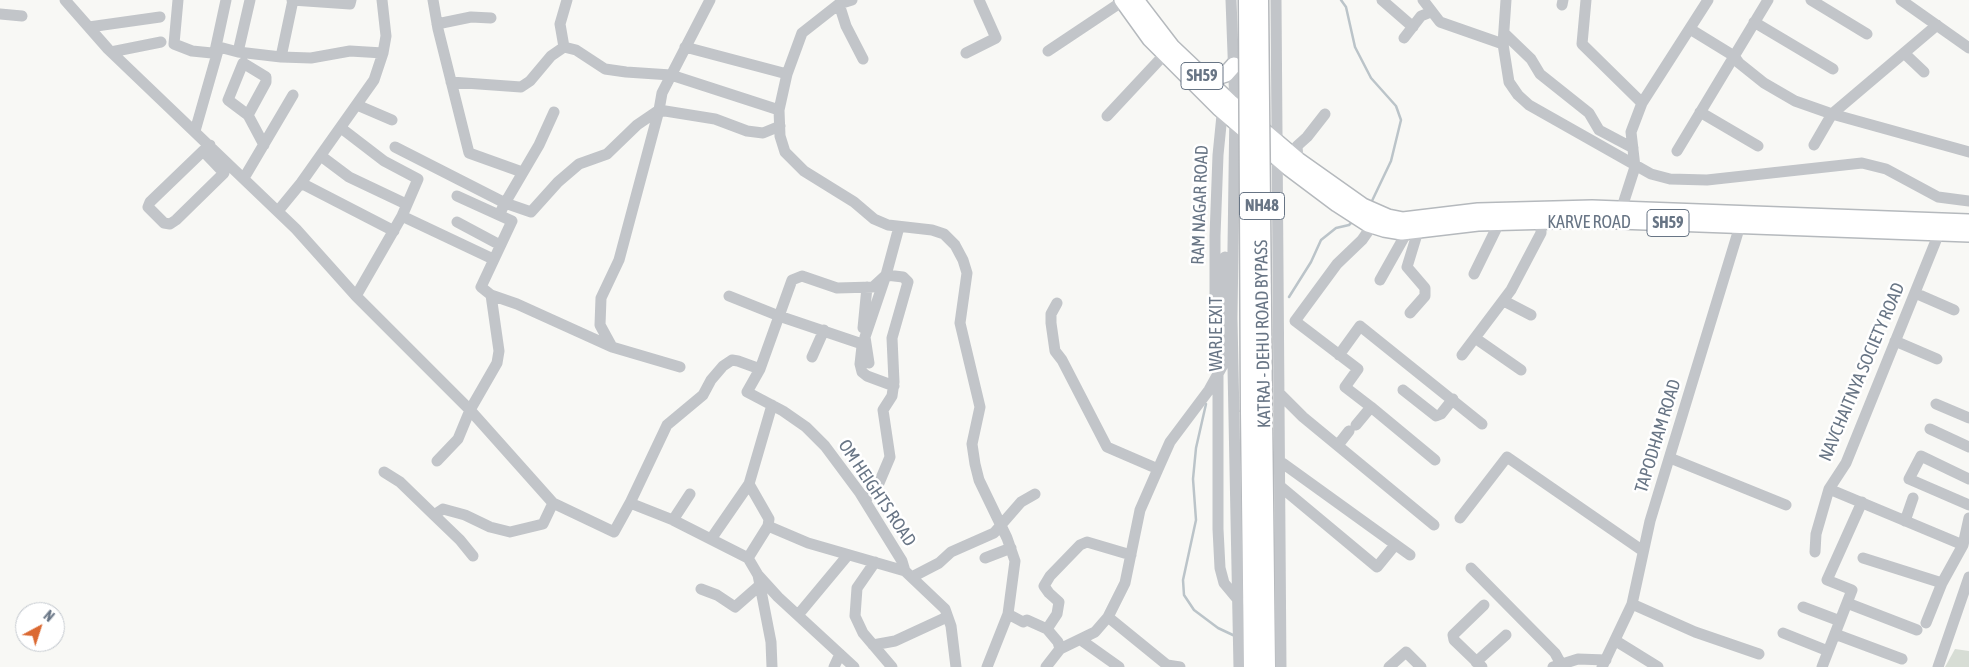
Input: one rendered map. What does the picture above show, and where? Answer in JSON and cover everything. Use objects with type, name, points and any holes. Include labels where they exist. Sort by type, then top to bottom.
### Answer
[{"type":"highway","name":"KATRAJ - DEHU ROAD BYPASS","points":[[1247,0],[1257,412],[1259,603],[1252,629],[1252,667]]},
{"type":"highway","name":"KATRAJ - DEHU ROAD BYPASS","points":[[1257,412],[1260,0]]},
{"type":"highway","name":"KATRAJ - DEHU ROAD BYPASS","points":[[1252,629],[1276,665]]},
{"type":"main road","name":"SH59","points":[[1127,0],[1207,80],[1229,109],[1278,143],[1291,161]]},
{"type":"main road","name":"SH59","points":[[1127,0],[1145,34],[1164,55],[1291,161]]},
{"type":"main road","points":[[1207,80],[1226,74],[1234,65]]},
{"type":"main road","name":"KARVE ROAD","points":[[1291,161],[1369,216],[1413,231],[1498,223],[1541,216]]},
{"type":"main road","name":"KARVE ROAD","points":[[1369,216],[1403,220],[1459,213],[1623,216],[1940,227],[1969,234]]},
{"type":"main road","name":"KARVE ROAD","points":[[1940,227],[1969,222]]},
{"type":"street","points":[[65,0],[111,52],[195,130],[224,173],[176,220],[170,224],[164,223],[148,208],[150,202],[206,148]]},
{"type":"street","points":[[178,0],[174,44],[192,51],[212,53],[216,51],[226,0]]},
{"type":"street","points":[[238,52],[250,0]]},
{"type":"street","points":[[281,57],[292,0],[350,4],[351,0]]},
{"type":"street","points":[[278,211],[301,184],[374,80],[384,53],[386,36],[382,0]]},
{"type":"street","points":[[433,0],[437,24],[469,153],[522,172]]},
{"type":"street","points":[[564,47],[560,24],[567,0]]},
{"type":"street","points":[[612,347],[600,325],[601,298],[619,260],[660,110],[662,93],[710,0]]},
{"type":"street","points":[[852,0],[839,4],[802,34],[787,74],[779,110],[780,136],[785,152],[804,171],[846,197],[874,219],[898,227],[932,230],[944,234],[955,245],[963,260],[967,273],[960,324],[980,407],[972,444],[974,458],[979,480],[1001,524],[1015,561],[1008,614],[987,667]]},
{"type":"street","points":[[966,53],[996,38],[979,0]]},
{"type":"street","points":[[1048,51],[1127,0]]},
{"type":"street","name":"WARJE EXIT","points":[[1231,0],[1234,65],[1229,109],[1232,318],[1259,603],[1276,665]]},
{"type":"street","points":[[1276,0],[1278,143]]},
{"type":"street","points":[[1382,0],[1413,27]]},
{"type":"street","points":[[1423,0],[1430,12],[1440,22],[1504,39],[1531,59],[1540,74],[1589,113],[1599,130],[1633,148]]},
{"type":"street","points":[[1506,0],[1504,39],[1509,82],[1518,95],[1529,104],[1635,167],[1670,178],[1707,180],[1862,163],[1886,169],[1938,197],[1969,201]]},
{"type":"street","points":[[1586,0],[1582,44],[1642,103]]},
{"type":"street","points":[[1623,216],[1624,201],[1635,167],[1631,132],[1642,103],[1708,0]]},
{"type":"street","points":[[1677,151],[1768,0]]},
{"type":"street","points":[[1811,0],[1867,34]]},
{"type":"street","points":[[1901,0],[1969,48]]},
{"type":"street","points":[[839,4],[846,26],[863,59]]},
{"type":"street","points":[[1404,38],[1422,16],[1430,12]]},
{"type":"street","points":[[0,14],[22,16]]},
{"type":"street","points":[[437,24],[471,17],[490,18]]},
{"type":"street","points":[[89,27],[160,18]]},
{"type":"street","points":[[1754,22],[1833,69]]},
{"type":"street","points":[[1814,145],[1832,114],[1937,26]]},
{"type":"street","points":[[1690,29],[1734,56],[1739,64],[1764,84],[1795,101],[1832,114],[1969,152]]},
{"type":"street","points":[[111,52],[161,42]]},
{"type":"street","points":[[195,130],[219,47],[238,52],[281,57],[310,58],[350,50],[384,53]]},
{"type":"street","points":[[451,82],[521,87],[530,81],[551,56],[564,47],[576,50],[605,69],[671,74],[779,110]]},
{"type":"street","points":[[685,47],[787,74]]},
{"type":"street","points":[[1904,53],[1924,72]]},
{"type":"street","points":[[1107,116],[1164,55]]},
{"type":"street","points":[[244,178],[293,95]]},
{"type":"street","points":[[357,105],[392,120]]},
{"type":"street","name":"RAM NAGAR ROAD","points":[[1046,667],[1060,649],[1095,632],[1108,617],[1125,582],[1140,510],[1170,442],[1224,363],[1229,109]]},
{"type":"street","points":[[395,147],[505,203],[531,212],[558,182],[579,164],[607,154],[638,125],[660,110],[715,119],[747,131],[763,132],[780,126]]},
{"type":"street","points":[[499,215],[539,145],[554,112]]},
{"type":"street","points":[[1700,112],[1758,146]]},
{"type":"street","name":"WARJE EXIT","points":[[1259,603],[1281,487],[1281,395],[1291,161],[1297,146],[1307,137],[1325,114]]},
{"type":"street","points":[[248,115],[264,145]]},
{"type":"street","points":[[341,128],[384,161],[418,179],[402,216],[356,296]]},
{"type":"street","points":[[206,148],[244,178],[278,211],[356,296],[470,410],[553,503],[614,532],[667,425],[703,395],[711,380],[732,360],[760,369]]},
{"type":"street","points":[[321,156],[350,177],[406,204]]},
{"type":"street","points":[[301,184],[394,231]]},
{"type":"street","points":[[457,196],[512,221],[481,286],[491,295],[517,304],[612,347],[680,368]]},
{"type":"street","points":[[402,216],[494,259]]},
{"type":"street","points":[[1369,216],[1362,240],[1337,264],[1295,321],[1358,369],[1345,387],[1435,460]]},
{"type":"street","points":[[1462,355],[1504,301],[1541,233],[1541,216]]},
{"type":"street","name":"TAPODHAM ROAD","points":[[1604,663],[1632,604],[1643,552],[1742,220]]},
{"type":"street","points":[[457,222],[500,245]]},
{"type":"street","points":[[1474,274],[1498,223]]},
{"type":"street","points":[[869,363],[865,337],[886,275],[898,227]]},
{"type":"street","name":"NAVCHAITNYA SOCIETY ROAD","points":[[1940,227],[1846,463],[1829,489],[1963,545]]},
{"type":"street","points":[[1380,280],[1413,231]]},
{"type":"street","points":[[1410,313],[1425,296],[1425,288],[1407,266],[1413,231]]},
{"type":"street","points":[[886,275],[880,283],[873,287],[867,287],[860,364],[862,372],[867,376],[894,386]]},
{"type":"street","points":[[865,500],[879,483],[890,457],[883,410],[892,396],[894,386],[892,338],[908,282],[904,277],[886,275]]},
{"type":"street","name":"OM HEIGHTS ROAD","points":[[867,287],[837,288],[802,276],[792,280],[760,369],[747,392],[772,405],[806,427],[825,446],[865,500],[908,574]]},
{"type":"street","points":[[1915,293],[1954,310]]},
{"type":"street","points":[[437,461],[458,439],[470,410],[497,364],[500,351],[491,295]]},
{"type":"street","points":[[729,296],[779,316],[862,344]]},
{"type":"street","points":[[1504,301],[1531,315]]},
{"type":"street","points":[[1058,303],[1052,314],[1051,323],[1055,352],[1062,360],[1107,447],[1158,469]]},
{"type":"street","points":[[1339,355],[1360,326],[1482,424]]},
{"type":"street","points":[[812,357],[824,330]]},
{"type":"street","points":[[1475,338],[1521,370]]},
{"type":"street","points":[[1895,341],[1937,359]]},
{"type":"street","points":[[1218,373],[1216,435],[1220,568],[1224,582],[1259,603]]},
{"type":"street","points":[[1403,390],[1436,416],[1440,414],[1452,399]]},
{"type":"street","points":[[1281,395],[1434,525]]},
{"type":"street","points":[[1936,404],[1969,418]]},
{"type":"street","points":[[712,539],[749,484],[772,405]]},
{"type":"street","points":[[1338,445],[1371,407]]},
{"type":"street","points":[[1930,429],[1969,447]]},
{"type":"street","points":[[1969,479],[1920,456],[1909,479],[1969,506]]},
{"type":"street","points":[[1460,518],[1506,457],[1643,552]]},
{"type":"street","points":[[1670,458],[1786,505]]},
{"type":"street","points":[[1281,462],[1410,555]]},
{"type":"street","points":[[384,472],[400,482],[460,540],[473,556]]},
{"type":"street","points":[[748,558],[768,526],[769,519],[749,484]]},
{"type":"street","points":[[1281,487],[1377,567],[1395,545]]},
{"type":"street","points":[[1815,552],[1816,534],[1829,489]]},
{"type":"street","points":[[672,520],[690,494]]},
{"type":"street","points":[[908,574],[939,563],[951,552],[994,533],[1022,502],[1035,494]]},
{"type":"street","points":[[1905,521],[1914,498]]},
{"type":"street","points":[[1824,666],[1852,590],[1828,580],[1862,502]]},
{"type":"street","points":[[434,515],[442,508],[465,514],[490,527],[510,532],[543,524],[553,503]]},
{"type":"street","points":[[630,503],[672,520],[748,558],[759,581],[771,642],[772,667]]},
{"type":"street","points":[[1926,623],[1942,583],[1963,545],[1969,518]]},
{"type":"street","points":[[768,526],[808,543],[875,562],[908,574],[942,606],[947,617],[956,667]]},
{"type":"street","points":[[1047,630],[1057,614],[1059,602],[1044,586],[1050,576],[1083,543],[1130,555]]},
{"type":"street","points":[[985,558],[1011,548]]},
{"type":"street","points":[[798,615],[848,555]]},
{"type":"street","points":[[1863,558],[1942,583]]},
{"type":"street","points":[[875,562],[857,588],[855,616],[863,633],[892,667]]},
{"type":"street","points":[[1471,568],[1555,653],[1557,666],[1590,658],[1604,663]]},
{"type":"street","points":[[1938,667],[1969,577]]},
{"type":"street","points":[[759,581],[854,667]]},
{"type":"street","points":[[701,588],[717,595],[735,607],[759,581]]},
{"type":"street","points":[[1847,603],[1916,630]]},
{"type":"street","points":[[1632,604],[1695,632],[1760,654]]},
{"type":"street","points":[[1484,605],[1453,635],[1454,640],[1479,664],[1506,635]]},
{"type":"street","points":[[1803,607],[1840,621]]},
{"type":"street","points":[[1008,614],[1023,622],[1027,620],[1047,630],[1058,642],[1060,649]]},
{"type":"street","points":[[873,645],[895,641],[947,617]]},
{"type":"street","points":[[1108,617],[1167,664],[1180,667]]},
{"type":"street","points":[[1239,667],[1239,654],[1252,629]]},
{"type":"street","points":[[1783,633],[1828,651]]},
{"type":"street","points":[[1835,634],[1902,659]]},
{"type":"street","points":[[1081,640],[1118,667]]},
{"type":"street","points":[[1616,641],[1658,667]]},
{"type":"street","points":[[1389,667],[1406,652],[1421,667]]},
{"type":"street","points":[[834,667],[840,654]]},
{"type":"shaded area","points":[[1955,649],[1969,651],[1969,667],[1945,667]]},
{"type":"waterway","points":[[1341,0],[1346,7],[1355,47],[1371,78],[1396,106],[1401,120],[1391,161],[1371,203]]},
{"type":"waterway","points":[[1289,297],[1311,262],[1321,240],[1336,228],[1349,225],[1353,221]]},
{"type":"waterway","points":[[1206,404],[1196,448],[1193,479],[1196,520],[1183,580],[1184,595],[1194,610],[1218,628],[1235,636]]}]
